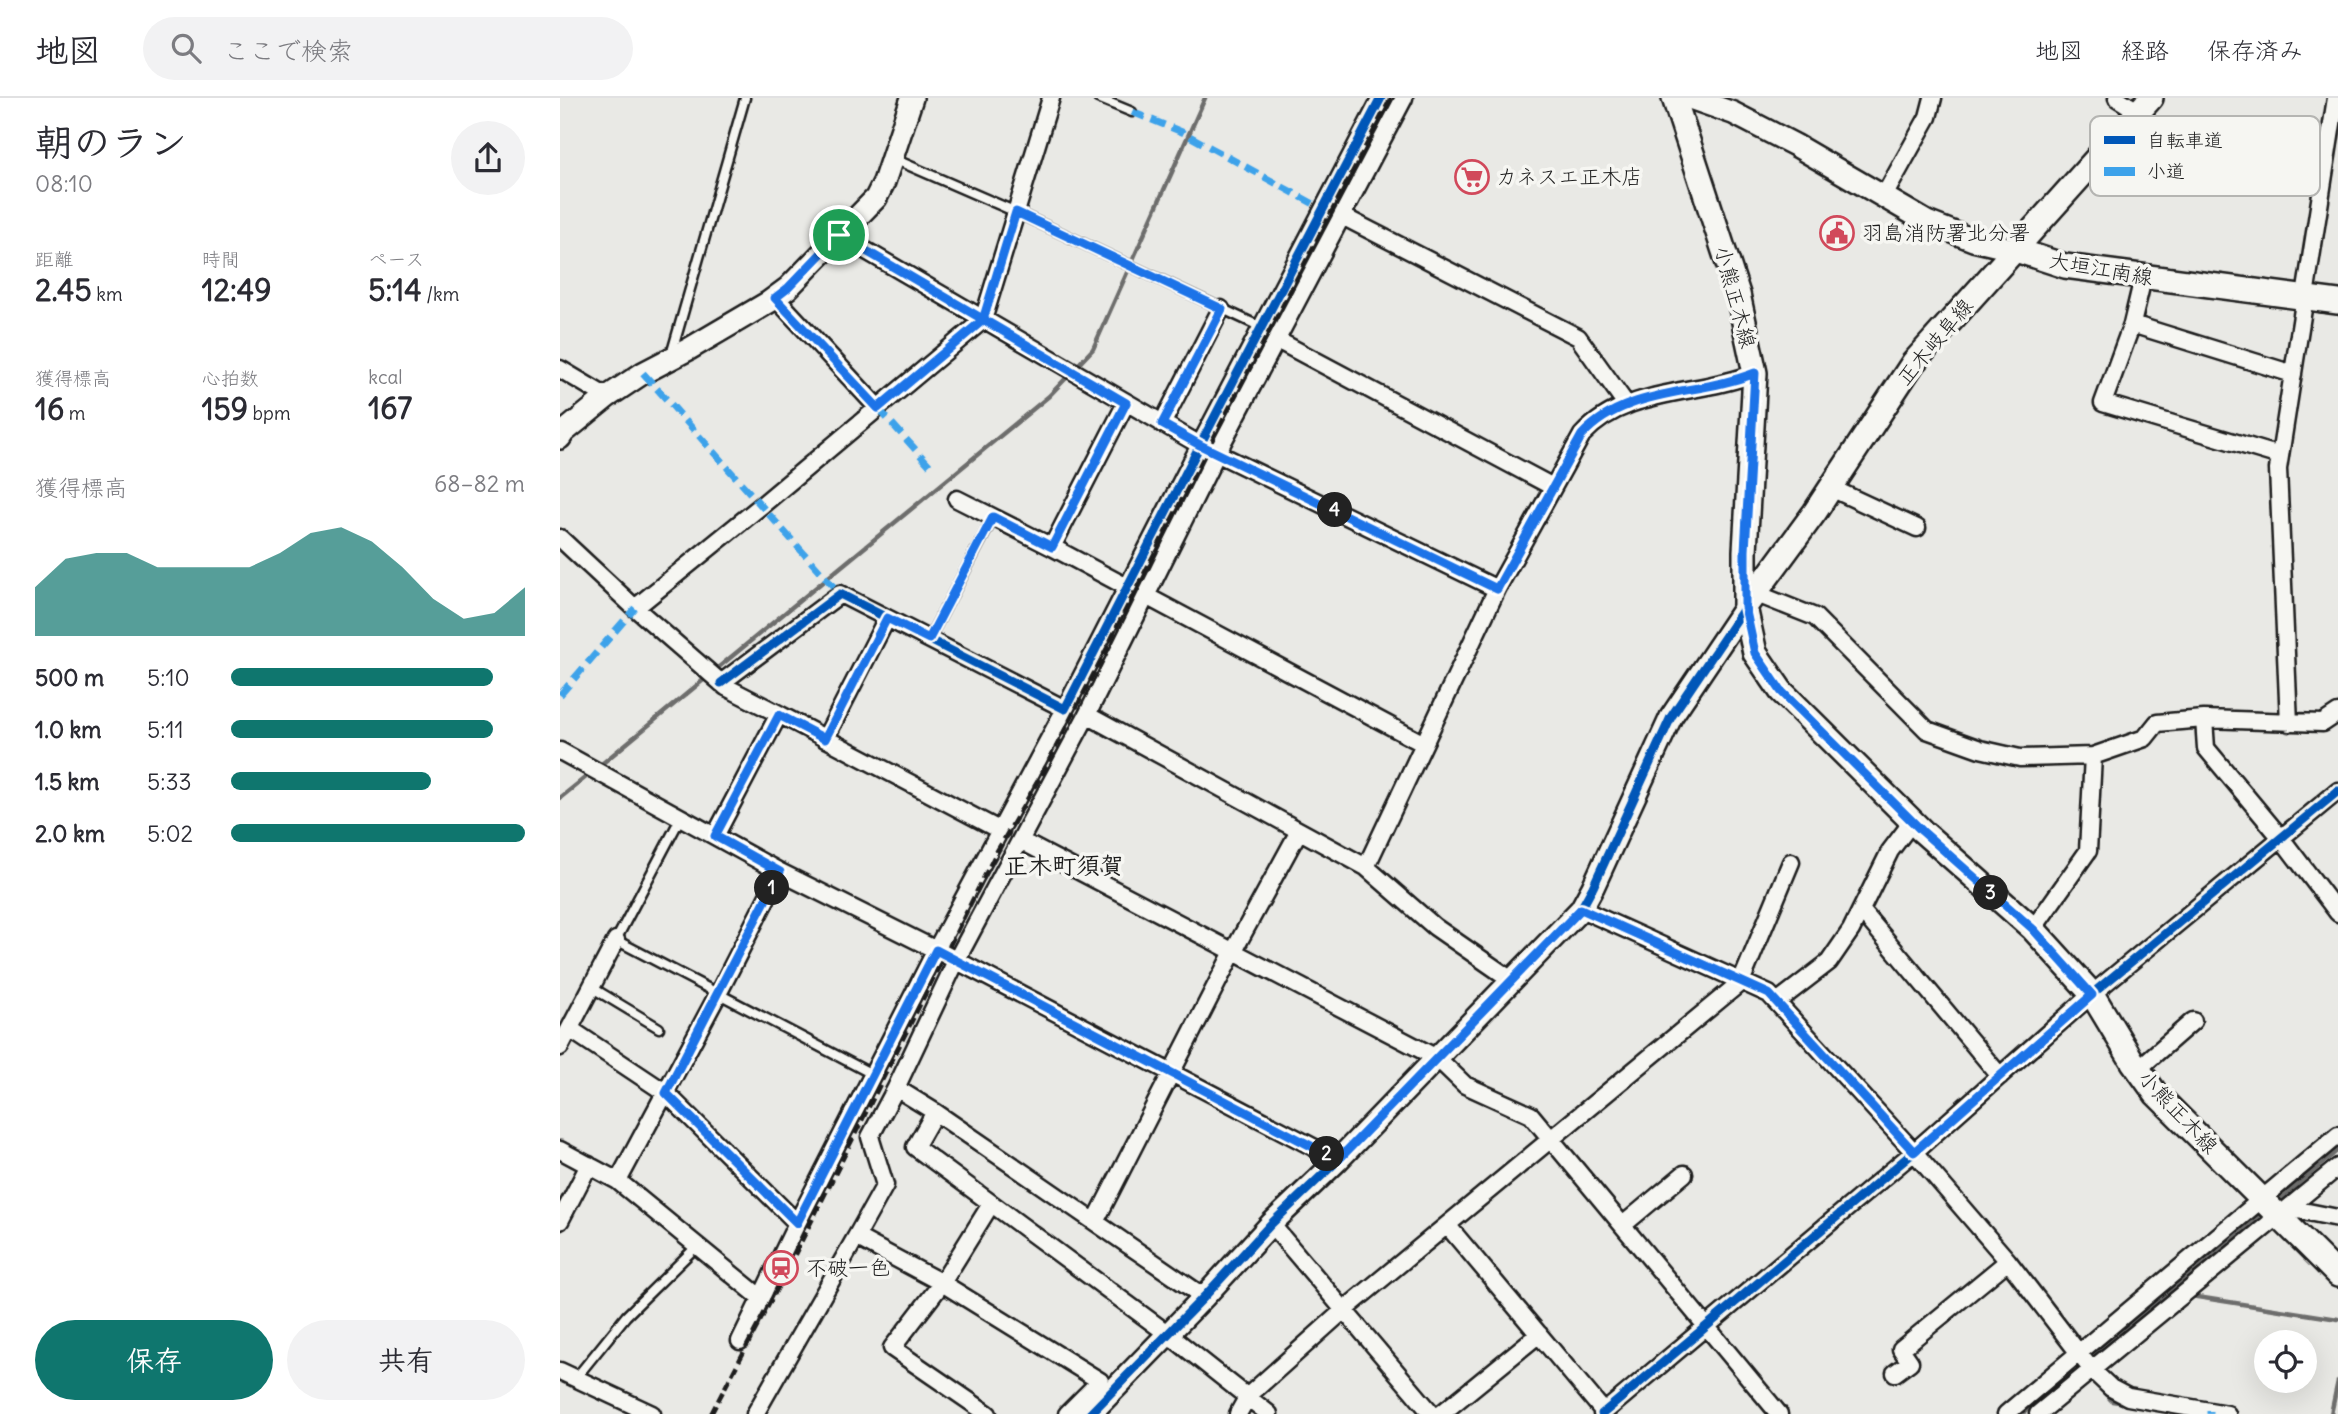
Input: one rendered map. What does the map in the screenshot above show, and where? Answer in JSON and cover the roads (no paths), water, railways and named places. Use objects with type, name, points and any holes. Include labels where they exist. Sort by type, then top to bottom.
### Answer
[{"type":"main road","name":"小熊正木線","points":[[1674,98],[1738,294],[1755,373],[1745,551],[1755,653],[1781,691],[1912,822],[2033,929],[2092,995],[2156,1094],[2338,1275]]},
{"type":"main road","name":"正木岐阜線","points":[[1751,600],[1831,488],[1913,363],[2090,167]]},
{"type":"main road","name":"大垣江南線","points":[[2016,250],[2065,266],[2338,302]]},
{"type":"street","points":[[560,438],[607,397],[788,288],[876,198],[884,182],[912,98]]},
{"type":"street","points":[[635,608],[983,320],[1051,98]]},
{"type":"street","points":[[740,1341],[872,1074],[1065,709],[1381,98]]},
{"type":"street","points":[[755,1414],[885,1185],[870,1137],[956,961],[1087,715],[1217,453],[1404,98]]},
{"type":"street","name":"大垣江南線","points":[[1690,98],[1733,113],[1795,145],[1927,222],[1973,240],[2016,250]]},
{"type":"street","points":[[1884,196],[1928,117],[1933,98]]},
{"type":"street","points":[[2117,98],[2145,105]]},
{"type":"street","points":[[2289,723],[2278,468],[2336,98]]},
{"type":"street","points":[[1342,216],[1578,337],[1626,404]]},
{"type":"street","points":[[839,235],[1200,445],[1497,589]]},
{"type":"street","points":[[2143,278],[2132,324],[2103,403],[2280,456]]},
{"type":"street","points":[[775,298],[878,408]]},
{"type":"street","points":[[1162,424],[1222,309]]},
{"type":"street","points":[[2132,324],[2293,373]]},
{"type":"street","points":[[1277,340],[1553,487]]},
{"type":"street","points":[[560,369],[607,397]]},
{"type":"street","points":[[1366,867],[1497,589],[1582,435],[1593,423],[1626,404],[1755,373]]},
{"type":"street","points":[[1052,547],[1126,403]]},
{"type":"street","points":[[1831,488],[1917,528]]},
{"type":"street","points":[[957,499],[1127,587]]},
{"type":"street","points":[[560,538],[721,683],[1001,831]]},
{"type":"street","points":[[721,683],[840,594],[1065,709]]},
{"type":"street","points":[[1146,596],[1424,744]]},
{"type":"street","points":[[1090,1414],[1271,1224],[1338,1160],[1581,909],[1671,717],[1751,600],[1815,617],[1927,730],[1980,749],[2020,758],[2093,756],[2145,738],[2157,723],[2204,719],[2323,723],[2338,713]]},
{"type":"street","points":[[825,739],[887,618]]},
{"type":"street","points":[[715,836],[779,715]]},
{"type":"street","points":[[1087,715],[1366,867],[1435,927],[1513,981]]},
{"type":"street","points":[[2204,719],[2207,748],[2338,913]]},
{"type":"street","points":[[560,751],[780,872],[936,950],[1338,1160]]},
{"type":"street","points":[[2033,929],[2088,851],[2093,756]]},
{"type":"street","points":[[1447,1224],[1603,1413],[1914,1152],[2092,995],[2338,791]]},
{"type":"street","points":[[1777,1002],[1829,962],[1851,930],[1890,851],[1912,822]]},
{"type":"street","points":[[1095,1222],[1233,952],[1299,831]]},
{"type":"street","points":[[1029,845],[1437,1058],[1465,1084],[1531,1115],[1779,1414]]},
{"type":"street","points":[[1238,1414],[1248,1396],[1344,1310],[1741,982],[1791,862]]},
{"type":"street","points":[[618,1181],[780,872]]},
{"type":"street","points":[[1581,909],[1769,994],[1914,1152],[2008,1261],[2091,1369],[2111,1388],[2128,1398],[2227,1414]]},
{"type":"street","points":[[1861,910],[2000,1076]]},
{"type":"street","points":[[560,1047],[616,940]]},
{"type":"street","points":[[2138,1069],[2193,1021]]},
{"type":"street","points":[[570,1028],[666,1093],[797,1223]]},
{"type":"street","points":[[896,1088],[1204,1297]]},
{"type":"street","points":[[935,1112],[915,1147],[1168,1334],[1269,1414]]},
{"type":"street","points":[[2006,1414],[2338,1135]]},
{"type":"street","points":[[560,1150],[618,1181],[761,1298]]},
{"type":"street","points":[[560,1221],[589,1165]]},
{"type":"street","points":[[2038,1414],[2338,1167]]},
{"type":"street","points":[[1623,1225],[1684,1174]]},
{"type":"street","points":[[988,1414],[892,1348],[942,1283],[991,1204]]},
{"type":"street","points":[[2280,1216],[2298,1210],[2338,1218]]},
{"type":"street","points":[[1271,1224],[1432,1414]]},
{"type":"street","points":[[856,1237],[942,1283],[1100,1381],[1067,1414]]},
{"type":"street","points":[[1895,1373],[1910,1362],[1901,1349],[2008,1261]]},
{"type":"street","points":[[1441,1414],[1539,1334]]},
{"type":"street","points":[[560,1371],[652,1414]]},
{"type":"lane","points":[[670,358],[745,98]]},
{"type":"lane","points":[[1098,98],[1132,112]]},
{"type":"lane","points":[[891,158],[1016,212],[1261,327]]},
{"type":"lane","points":[[929,639],[993,517]]},
{"type":"lane","points":[[681,817],[616,940],[872,1074]]},
{"type":"lane","points":[[591,988],[659,1028]]},
{"type":"lane","points":[[575,1379],[626,1316],[697,1246]]},
{"type":"waterway","points":[[1076,367],[1093,349],[1205,98]]},
{"type":"waterway","points":[[714,671],[1049,396],[1070,374]]},
{"type":"waterway","points":[[598,767],[707,677]]},
{"type":"waterway","points":[[560,798],[591,773]]},
{"type":"waterway","points":[[2281,1198],[2338,1150]]},
{"type":"waterway","points":[[2090,1357],[2259,1216]]},
{"type":"waterway","points":[[2191,1296],[2338,1319]]},
{"type":"waterway","points":[[2022,1414],[2081,1365]]},
{"type":"waterway","points":[[2331,1414],[2338,1381]]},
{"type":"waterway","points":[[2099,1387],[2112,1401],[2126,1403]]},
{"type":"railway","points":[[711,1414],[786,1272],[997,851],[1043,772],[1138,581],[1390,98]]},
{"type":"place","name":"カネスエ正木店","points":[[1472,177]]},
{"type":"place","name":"羽島消防署北分署","points":[[1837,233]]},
{"type":"place","name":"不破一色","points":[[781,1268]]},
{"type":"district","name":"正木町須賀","points":[[1064,866]]}]
